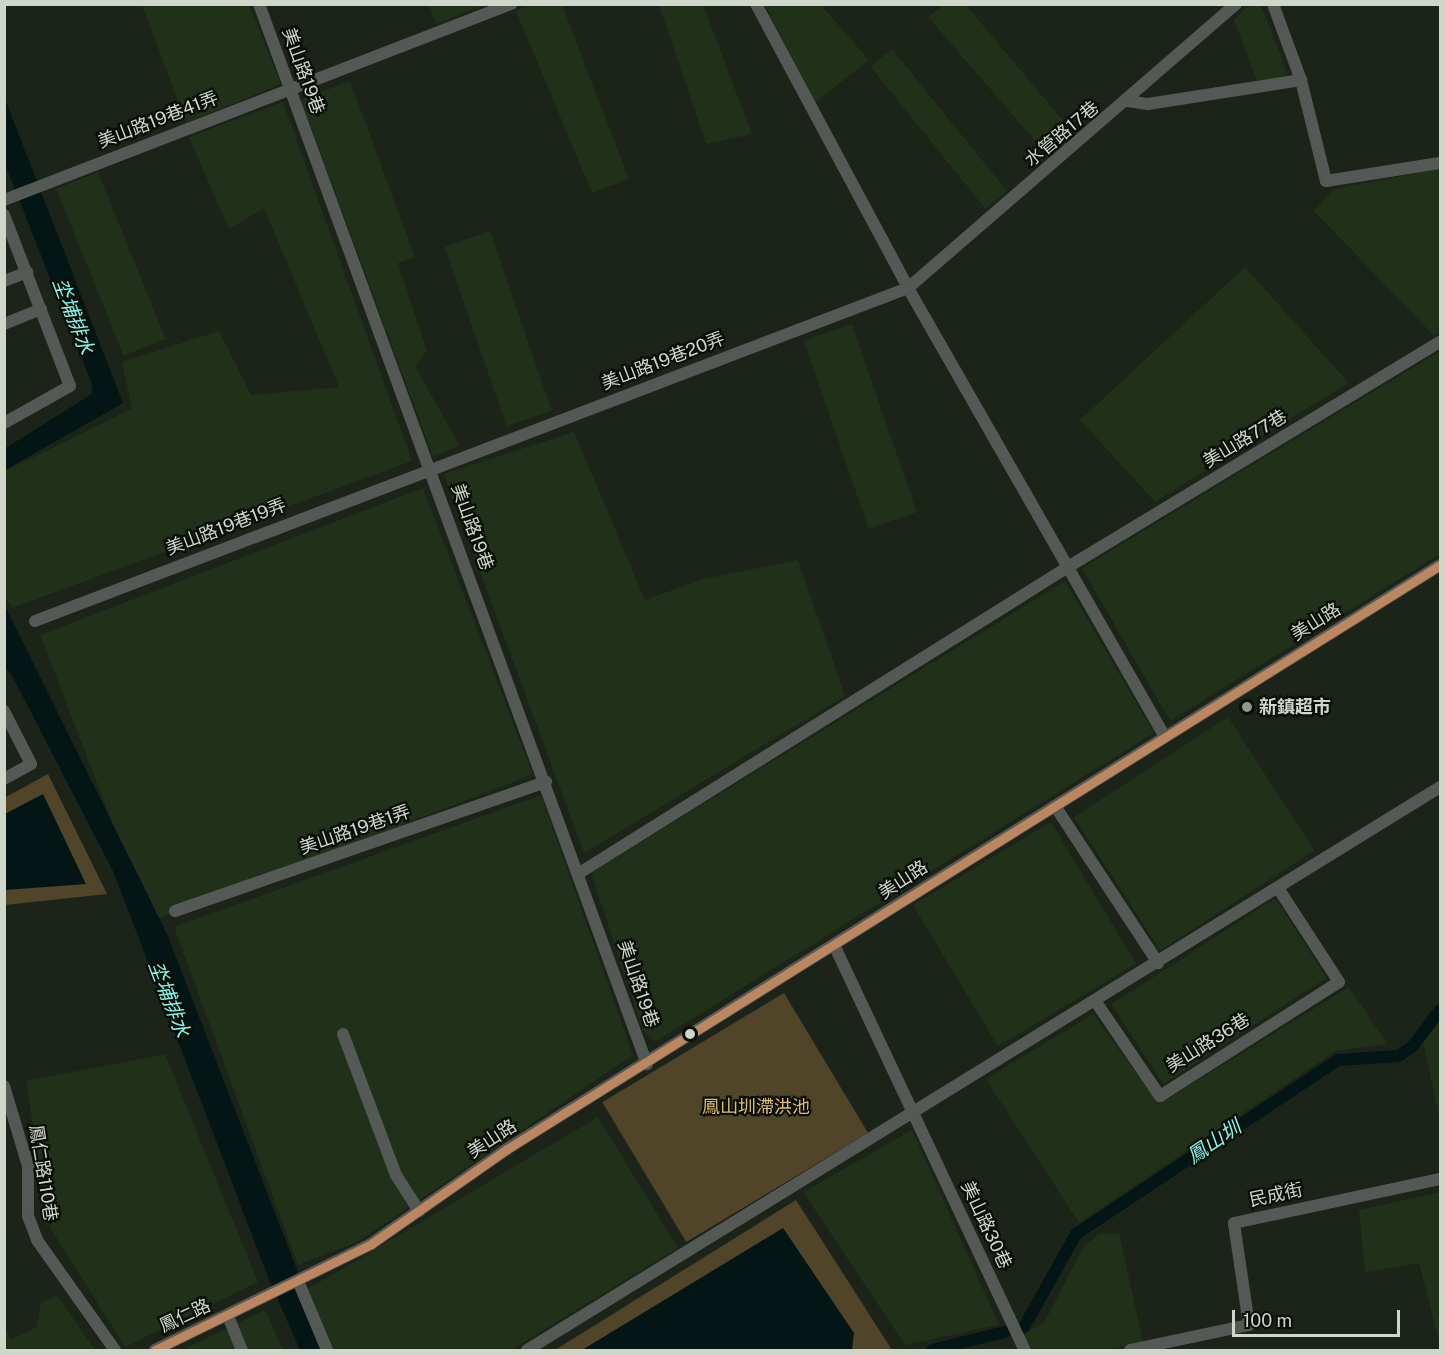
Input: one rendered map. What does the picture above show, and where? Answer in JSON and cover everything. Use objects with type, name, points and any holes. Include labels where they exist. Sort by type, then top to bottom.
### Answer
[{"type":"street","name":"美山路19巷","points":[[259,4],[581,872],[647,1064]]},
{"type":"street","name":"美山路19巷41弄","points":[[6,200],[289,88],[511,4]]},
{"type":"street","points":[[756,4],[908,288],[1165,737]]},
{"type":"street","name":"水管路17巷","points":[[908,288],[1128,101],[1236,4]]},
{"type":"street","points":[[1273,4],[1300,80],[1326,181],[1440,163]]},
{"type":"street","points":[[1128,101],[1148,104],[1300,80]]},
{"type":"street","points":[[4,215],[8,234],[27,272],[70,386],[4,423]]},
{"type":"street","points":[[4,281],[27,272]]},
{"type":"street","name":"美山路19巷20弄","points":[[431,467],[908,288]]},
{"type":"street","points":[[4,324],[41,309]]},
{"type":"street","name":"美山路77巷","points":[[581,872],[1068,567],[1440,342]]},
{"type":"street","name":"美山路19巷19弄","points":[[35,621],[431,467]]},
{"type":"street","name":"美山路","points":[[263,1299],[371,1244],[418,1210],[647,1064],[1440,565]]},
{"type":"street","points":[[4,711],[31,764],[4,779]]},
{"type":"street","name":"美山路19巷1弄","points":[[175,911],[546,782]]},
{"type":"street","points":[[527,1350],[1096,1002],[1440,787]]},
{"type":"street","points":[[1055,806],[1158,963]]},
{"type":"street","name":"美山路36巷","points":[[1096,1002],[1160,1096],[1339,982],[1278,888]]},
{"type":"street","name":"美山路30巷","points":[[835,947],[1025,1350]]},
{"type":"street","points":[[343,1034],[396,1175],[418,1210]]},
{"type":"street","name":"鳳仁路110巷","points":[[4,1086],[28,1167],[28,1216],[37,1240],[115,1350]]},
{"type":"street","name":"民成街","points":[[1130,1350],[1249,1325],[1234,1223],[1440,1179]]},
{"type":"street","points":[[295,1283],[327,1350]]},
{"type":"street","name":"鳳仁路","points":[[155,1350],[169,1347],[263,1299]]},
{"type":"street","points":[[228,1316],[242,1350]]},
{"type":"shaded area","points":[[533,4],[562,5],[629,179],[592,193],[516,11]]},
{"type":"shaded area","points":[[142,5],[249,5],[281,84],[186,123]]},
{"type":"shaded area","points":[[429,5],[484,5],[436,24]]},
{"type":"shaded area","points":[[659,5],[703,5],[752,134],[706,144]]},
{"type":"shaded area","points":[[765,5],[821,5],[869,60],[813,104]]},
{"type":"shaded area","points":[[944,5],[966,5],[1075,135],[1050,158],[928,17]]},
{"type":"shaded area","points":[[1248,5],[1261,5],[1289,77],[1257,81],[1234,20]]},
{"type":"shaded area","points":[[892,49],[1007,191],[985,209],[870,67]]},
{"type":"shaded area","points":[[350,81],[415,257],[398,263],[427,351],[415,366],[460,446],[433,457],[301,100]]},
{"type":"shaded area","points":[[283,102],[412,461],[12,608],[5,597],[5,471],[132,409],[122,362],[219,331],[251,395],[339,387],[264,208],[229,229],[189,137]]},
{"type":"shaded area","points":[[1440,169],[1440,332],[1434,336],[1314,211],[1334,189]]},
{"type":"shaded area","points":[[98,172],[165,339],[124,356],[56,189]]},
{"type":"shaded area","points":[[490,231],[552,411],[506,426],[445,247]]},
{"type":"shaded area","points":[[1245,267],[1349,383],[1155,502],[1080,420]]},
{"type":"shaded area","points":[[852,324],[917,512],[869,529],[804,341]]},
{"type":"shaded area","points":[[1440,351],[1440,554],[1170,721],[1082,568]]},
{"type":"shaded area","points":[[574,432],[645,600],[703,579],[798,560],[845,696],[584,853],[444,474]]},
{"type":"shaded area","points":[[423,488],[533,775],[150,922],[40,635]]},
{"type":"shaded area","points":[[1065,581],[1154,733],[655,1042],[643,1031],[591,873]]},
{"type":"shaded area","points":[[1228,717],[1315,850],[1160,951],[1074,817]]},
{"type":"shaded area","points":[[541,795],[633,1055],[359,1241],[298,1265],[174,927]]},
{"type":"shaded area","points":[[1051,822],[1136,963],[998,1046],[913,905]]},
{"type":"shaded area","points":[[1275,898],[1327,978],[1163,1084],[1111,1004]]},
{"type":"shaded area","points":[[1349,987],[1387,1044],[1336,1051],[1079,1223],[986,1079],[1093,1014],[1159,1104]]},
{"type":"shaded area","points":[[1440,1021],[1440,1121],[1423,1042]]},
{"type":"shaded area","points":[[165,1054],[258,1282],[125,1347],[48,1224],[26,1081]]},
{"type":"shaded area","points":[[598,1117],[678,1248],[511,1350],[328,1350],[301,1293]]},
{"type":"shaded area","points":[[912,1130],[999,1325],[905,1345],[803,1192]]},
{"type":"shaded area","points":[[1440,1192],[1440,1345],[1419,1263],[1365,1272],[1359,1210]]},
{"type":"shaded area","points":[[1119,1233],[1143,1342],[1104,1350],[1032,1350],[1023,1334],[1044,1323],[1084,1246],[1099,1234]]},
{"type":"shaded area","points":[[58,1296],[95,1350],[5,1350],[5,1325],[10,1340],[37,1327],[41,1302]]},
{"type":"shaded area","points":[[265,1310],[283,1350],[182,1350]]},
{"type":"green space","points":[[48,774],[107,894],[5,905],[4,798]]},
{"type":"green space","name":"鳳山圳滯洪池","points":[[784,993],[868,1133],[686,1242],[602,1102]]},
{"type":"green space","points":[[796,1200],[892,1350],[555,1350]]},
{"type":"water","points":[[5,99],[123,403],[5,470],[4,449],[95,392],[5,164]]},
{"type":"water","points":[[4,604],[167,934],[328,1350],[300,1350],[268,1277],[114,873],[5,662]]},
{"type":"water","points":[[43,794],[86,884],[5,890],[5,814]]},
{"type":"water","points":[[783,1228],[854,1333],[852,1350],[582,1350]]},
{"type":"waterway","name":"坔埔排水","points":[[93,382],[93,396]]},
{"type":"waterway","name":"坔埔排水","points":[[4,662],[9,671]]},
{"type":"waterway","name":"鳳山圳","points":[[1024,1327],[1076,1234],[1338,1060],[1398,1056],[1412,1047],[1440,1010]]},
{"type":"waterway","name":"鳳山圳","points":[[932,1350],[1005,1332]]},
{"type":"transit line","points":[[155,1350],[371,1244],[507,1149],[1440,565]]},
{"type":"place","name":"新鎮超市","points":[[1247,707]]}]
